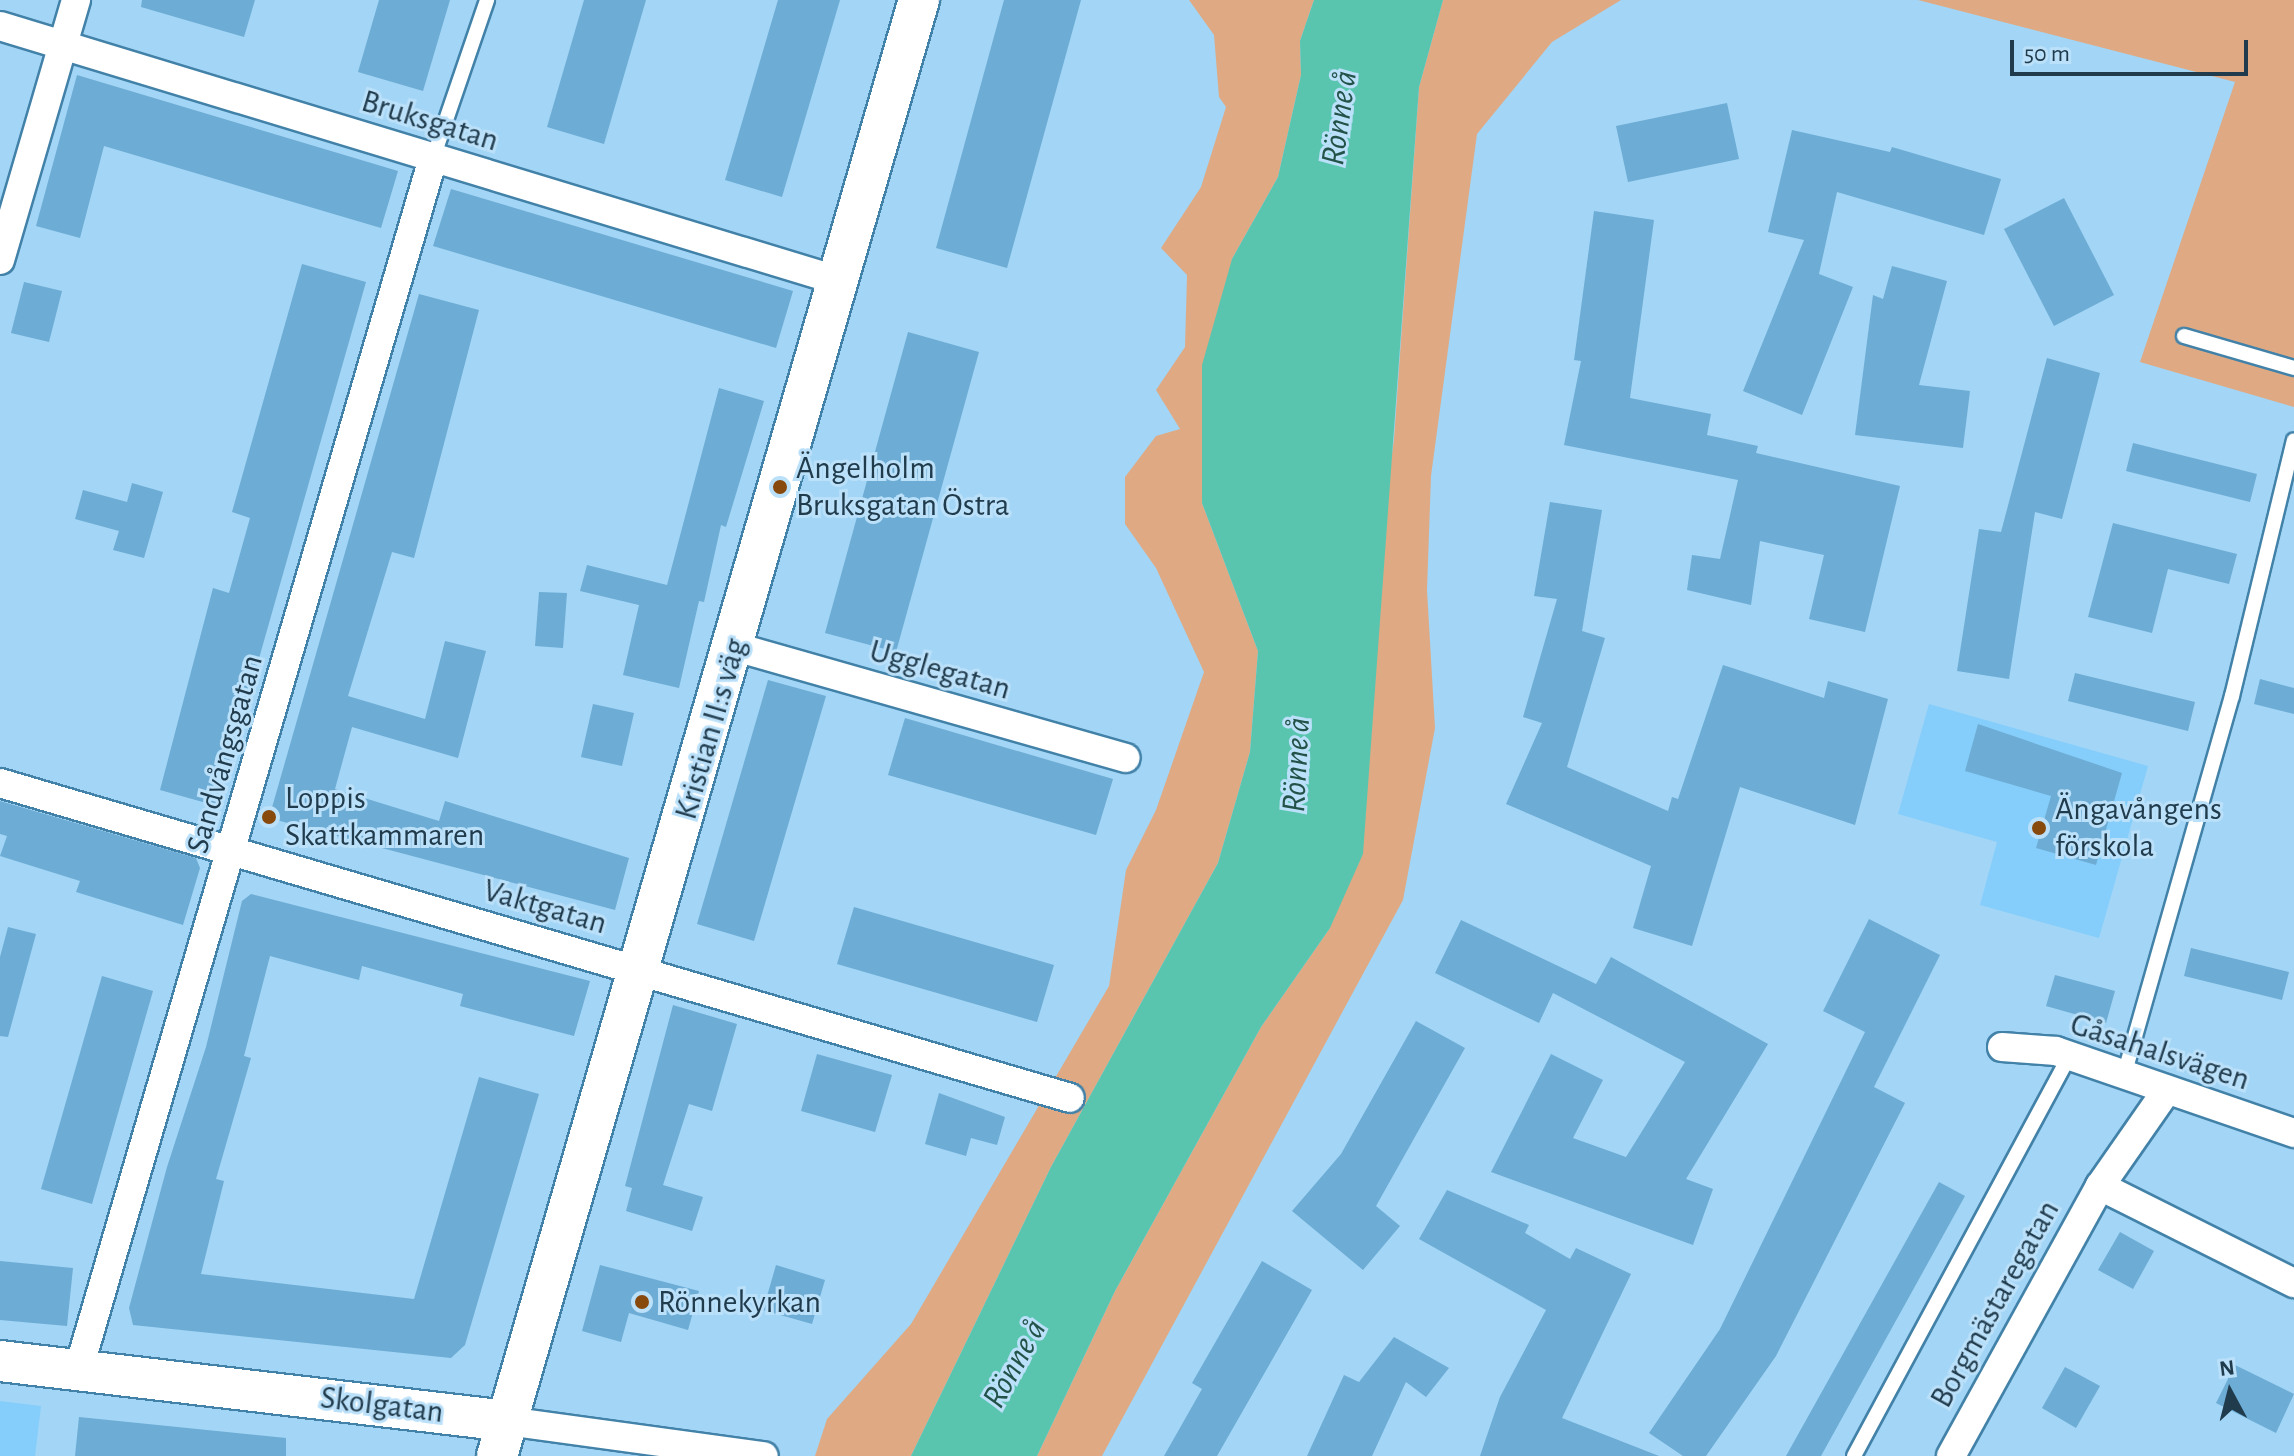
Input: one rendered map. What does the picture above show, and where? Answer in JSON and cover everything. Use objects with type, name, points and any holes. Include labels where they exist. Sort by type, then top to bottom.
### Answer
[{"type":"main road","name":"Kristian II:s väg","points":[[502,1438],[736,647],[919,0]]},
{"type":"main road","name":"Skolgatan","points":[[0,1361],[79,1368],[502,1438]]},
{"type":"street","points":[[0,260],[76,0]]},
{"type":"street","name":"Bruksgatan","points":[[0,26],[840,281]]},
{"type":"street","name":"Sandvångsgatan","points":[[79,1368],[233,852],[433,158]]},
{"type":"street","name":"Ugglegatan","points":[[736,647],[1126,758]]},
{"type":"street","name":"Vaktgatan","points":[[0,783],[1070,1098]]},
{"type":"street","name":"Gåsahalsvägen","points":[[2002,1047],[2069,1056],[2294,1133]]},
{"type":"street","name":"Borgmästaregatan","points":[[1951,1456],[2100,1186],[2167,1090]]},
{"type":"street","points":[[2100,1186],[2294,1283]]},
{"type":"street","name":"Skolgatan","points":[[502,1438],[764,1456]]},
{"type":"lane","points":[[433,158],[487,0]]},
{"type":"lane","points":[[2184,336],[2294,368]]},
{"type":"lane","points":[[2124,1075],[2232,696],[2294,440]]},
{"type":"lane","points":[[1854,1456],[2069,1056]]},
{"type":"shaded area","points":[[1189,0],[1314,0],[1300,41],[1301,75],[1278,177],[1232,259],[1202,503],[1258,651],[1250,752],[1218,863],[1051,1167],[911,1456],[815,1456],[827,1419],[911,1324],[1109,986],[1126,870],[1156,810],[1204,672],[1156,568],[1125,524],[1125,477],[1156,436],[1180,429],[1156,390],[1185,347],[1187,275],[1161,248],[1201,187],[1226,107],[1219,97],[1214,35]]},
{"type":"shaded area","points":[[1443,0],[1621,0],[1552,42],[1477,134],[1431,476],[1427,590],[1435,728],[1403,900],[1102,1456],[1037,1456],[1115,1291],[1261,1027],[1330,928],[1394,439],[1419,87]]},
{"type":"shaded area","points":[[1918,0],[2294,0],[2294,407],[2140,362],[2235,82]]},
{"type":"shaded area","name":"Ängavångens förskola","points":[[1929,704],[2148,766],[2099,938],[1980,905],[1997,842],[1898,814]]},
{"type":"shaded area","points":[[0,1401],[41,1406],[35,1456],[0,1456]]},
{"type":"water","name":"Rönne å","points":[[1314,0],[1443,0],[1419,87],[1363,854],[1330,928],[1261,1027],[1115,1291],[1037,1456],[911,1456],[1051,1167],[1218,863],[1250,752],[1258,651],[1202,503],[1202,365],[1232,259],[1278,177],[1301,75],[1300,41]]},
{"type":"building","points":[[142,0],[255,0],[244,37],[141,7]]},
{"type":"building","points":[[379,0],[450,0],[423,91],[358,72]]},
{"type":"building","points":[[584,0],[646,0],[604,144],[547,127]]},
{"type":"building","points":[[778,0],[840,0],[782,197],[725,180]]},
{"type":"building","points":[[1004,0],[1081,0],[1007,268],[936,248]]},
{"type":"building","points":[[77,75],[398,171],[381,228],[104,146],[80,238],[36,226]]},
{"type":"building","points":[[1727,103],[1739,159],[1628,182],[1616,126]]},
{"type":"building","points":[[1792,130],[1890,152],[1892,147],[2001,179],[1984,235],[1837,192],[1819,274],[1853,287],[1802,415],[1743,391],[1804,240],[1768,232]]},
{"type":"building","points":[[451,189],[793,291],[776,348],[433,246]]},
{"type":"building","points":[[2064,198],[2114,295],[2054,326],[2004,229]]},
{"type":"building","points":[[1594,211],[1654,220],[1630,398],[1711,414],[1707,435],[1758,446],[1756,453],[1900,486],[1865,632],[1809,619],[1824,555],[1760,541],[1751,605],[1687,590],[1692,555],[1720,559],[1738,480],[1564,445],[1581,361],[1574,360]]},
{"type":"building","points":[[302,264],[366,282],[217,806],[160,790],[213,588],[229,593],[250,518],[232,512]]},
{"type":"building","points":[[1892,266],[1947,281],[1919,385],[1970,391],[1963,448],[1855,435],[1873,295],[1883,299]]},
{"type":"building","points":[[24,282],[62,291],[49,342],[11,333]]},
{"type":"building","points":[[419,294],[479,310],[414,558],[392,552],[348,696],[425,719],[445,641],[486,651],[458,758],[352,727],[335,789],[439,821],[445,801],[629,858],[615,910],[269,818]]},
{"type":"building","points":[[908,332],[979,352],[896,652],[825,633]]},
{"type":"building","points":[[2047,358],[2100,373],[2062,519],[2035,512],[2009,679],[1957,671],[1979,529],[2001,532]]},
{"type":"building","points":[[719,388],[764,401],[726,527],[721,525],[704,602],[699,601],[679,688],[623,675],[639,605],[580,591],[587,565],[667,585]]},
{"type":"building","points":[[2133,443],[2257,474],[2250,502],[2126,471]]},
{"type":"building","points":[[132,483],[163,492],[144,558],[113,550],[119,531],[75,519],[83,490],[127,502]]},
{"type":"building","points":[[1550,502],[1602,510],[1582,631],[1605,638],[1567,767],[1668,811],[1672,797],[1678,799],[1723,665],[1824,698],[1828,681],[1888,699],[1855,825],[1740,787],[1692,946],[1633,928],[1651,866],[1506,804],[1542,723],[1523,717],[1557,599],[1534,596]]},
{"type":"building","points":[[2113,523],[2237,554],[2229,584],[2168,569],[2152,633],[2088,617]]},
{"type":"building","points":[[539,592],[567,593],[563,648],[535,646]]},
{"type":"building","points":[[2075,673],[2195,702],[2188,731],[2068,701]]},
{"type":"building","points":[[2260,679],[2294,688],[2294,714],[2254,704]]},
{"type":"building","points":[[768,680],[826,696],[754,941],[697,924]]},
{"type":"building","points":[[593,704],[634,713],[622,766],[581,757]]},
{"type":"building","points":[[905,718],[1113,779],[1096,835],[888,775]]},
{"type":"building","points":[[1978,724],[2122,773],[2096,865],[2036,848],[2051,796],[1965,771]]},
{"type":"building","points":[[0,801],[196,858],[200,868],[183,925],[76,892],[80,881],[0,856],[7,836],[0,834]]},
{"type":"building","points":[[251,894],[590,981],[574,1036],[460,1006],[463,994],[362,966],[359,980],[270,956],[244,1056],[251,1058],[216,1179],[224,1181],[201,1274],[414,1299],[479,1077],[539,1094],[465,1345],[451,1358],[133,1325],[129,1308],[167,1167],[206,1047],[242,901]]},
{"type":"building","points":[[854,907],[1054,965],[1037,1022],[837,964]]},
{"type":"building","points":[[1869,919],[1940,955],[1874,1087],[1905,1103],[1776,1356],[1706,1456],[1683,1456],[1649,1433],[1720,1329],[1865,1032],[1823,1011]]},
{"type":"building","points":[[1461,920],[1596,984],[1611,957],[1768,1044],[1686,1179],[1713,1189],[1693,1245],[1491,1172],[1551,1054],[1603,1080],[1573,1138],[1626,1157],[1685,1062],[1553,993],[1539,1023],[1435,973]]},
{"type":"building","points":[[8,927],[36,934],[8,1037],[0,1036],[0,957]]},
{"type":"building","points":[[2191,948],[2289,972],[2282,1000],[2184,976]]},
{"type":"building","points":[[2055,975],[2115,991],[2106,1023],[2046,1006]]},
{"type":"building","points":[[102,976],[153,991],[92,1204],[41,1189]]},
{"type":"building","points":[[673,1005],[737,1024],[712,1111],[689,1104],[663,1185],[703,1197],[692,1231],[626,1211],[632,1188],[625,1186]]},
{"type":"building","points":[[1416,1021],[1465,1048],[1376,1206],[1400,1226],[1363,1270],[1292,1211],[1341,1154]]},
{"type":"building","points":[[817,1054],[892,1075],[875,1132],[801,1111]]},
{"type":"building","points":[[939,1093],[1005,1117],[997,1145],[971,1138],[966,1156],[925,1144]]},
{"type":"building","points":[[1939,1182],[1965,1196],[1821,1456],[1786,1456]]},
{"type":"building","points":[[1447,1190],[1529,1225],[1525,1233],[1570,1259],[1576,1248],[1631,1274],[1562,1418],[1659,1456],[1480,1456],[1500,1397],[1546,1310],[1419,1239]]},
{"type":"building","points":[[2120,1232],[2154,1251],[2133,1289],[2098,1270]]},
{"type":"building","points":[[0,1261],[73,1268],[67,1326],[0,1320]]},
{"type":"building","points":[[1262,1261],[1312,1290],[1217,1456],[1164,1456],[1202,1389],[1192,1383]]},
{"type":"building","name":"Rönnekyrkan","points":[[600,1265],[699,1291],[688,1330],[629,1313],[621,1342],[582,1331]]},
{"type":"building","points":[[776,1265],[825,1280],[812,1324],[763,1310]]},
{"type":"building","points":[[1394,1337],[1449,1368],[1426,1397],[1406,1382],[1372,1456],[1307,1456],[1344,1375],[1359,1382]]},
{"type":"building","points":[[2235,1365],[2294,1394],[2276,1433],[2216,1403]]},
{"type":"building","points":[[2065,1367],[2100,1386],[2076,1428],[2042,1408]]},
{"type":"building","points":[[79,1417],[286,1438],[286,1456],[75,1456]]},
{"type":"place","name":"Ängelholm Bruksgatan Östra","points":[[780,487]]},
{"type":"place","name":"Loppis Skattkammaren","points":[[269,817]]},
{"type":"place","name":"Ängavångens förskola","points":[[2039,828]]},
{"type":"place","name":"Rönnekyrkan","points":[[642,1302]]}]
